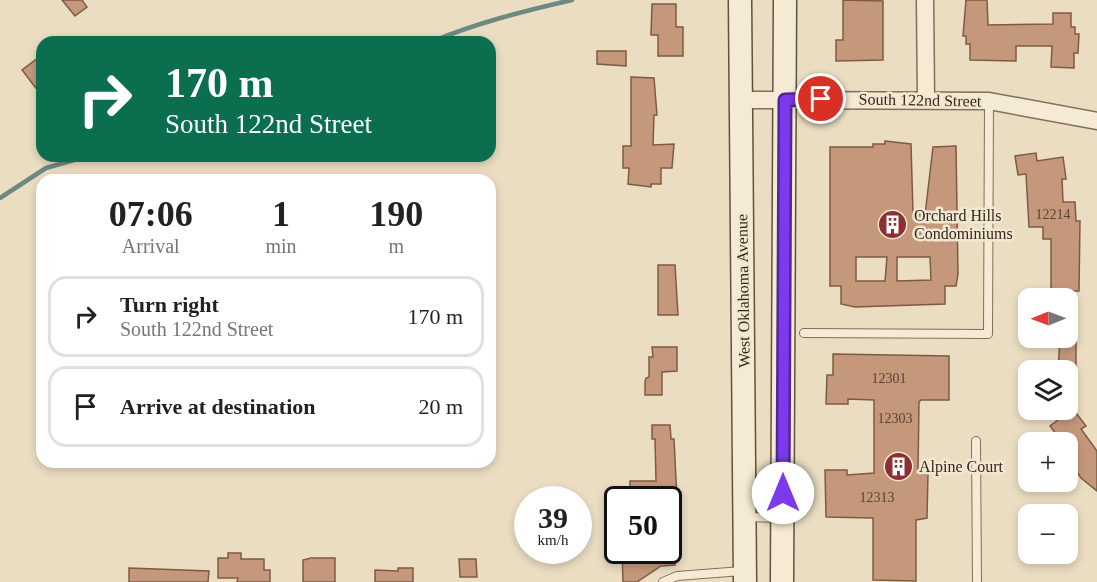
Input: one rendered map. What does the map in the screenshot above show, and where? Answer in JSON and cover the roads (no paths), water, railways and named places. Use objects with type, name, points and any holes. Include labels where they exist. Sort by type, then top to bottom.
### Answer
[{"type":"main road","name":"West Oklahoma Avenue","points":[[740,0],[745,576]]},
{"type":"main road","points":[[782,582],[785,0]]},
{"type":"street","points":[[925,0],[926,99]]},
{"type":"street","name":"South 122nd Street","points":[[741,100],[989,101],[1097,121]]},
{"type":"lane","points":[[804,333],[988,334],[989,101]]},
{"type":"lane","points":[[976,441],[977,582]]},
{"type":"lane","points":[[744,517],[783,519]]},
{"type":"lane","points":[[663,582],[677,576],[706,578],[745,576]]},
{"type":"waterway","points":[[447,36],[500,18],[572,0]]},
{"type":"waterway","points":[[37,174],[46,168],[67,162]]},
{"type":"waterway","points":[[0,198],[36,175]]},
{"type":"place","name":"Orchard Hills Condominiums","points":[[893,224]]},
{"type":"place","name":"Alpine Court","points":[[898,466]]}]
